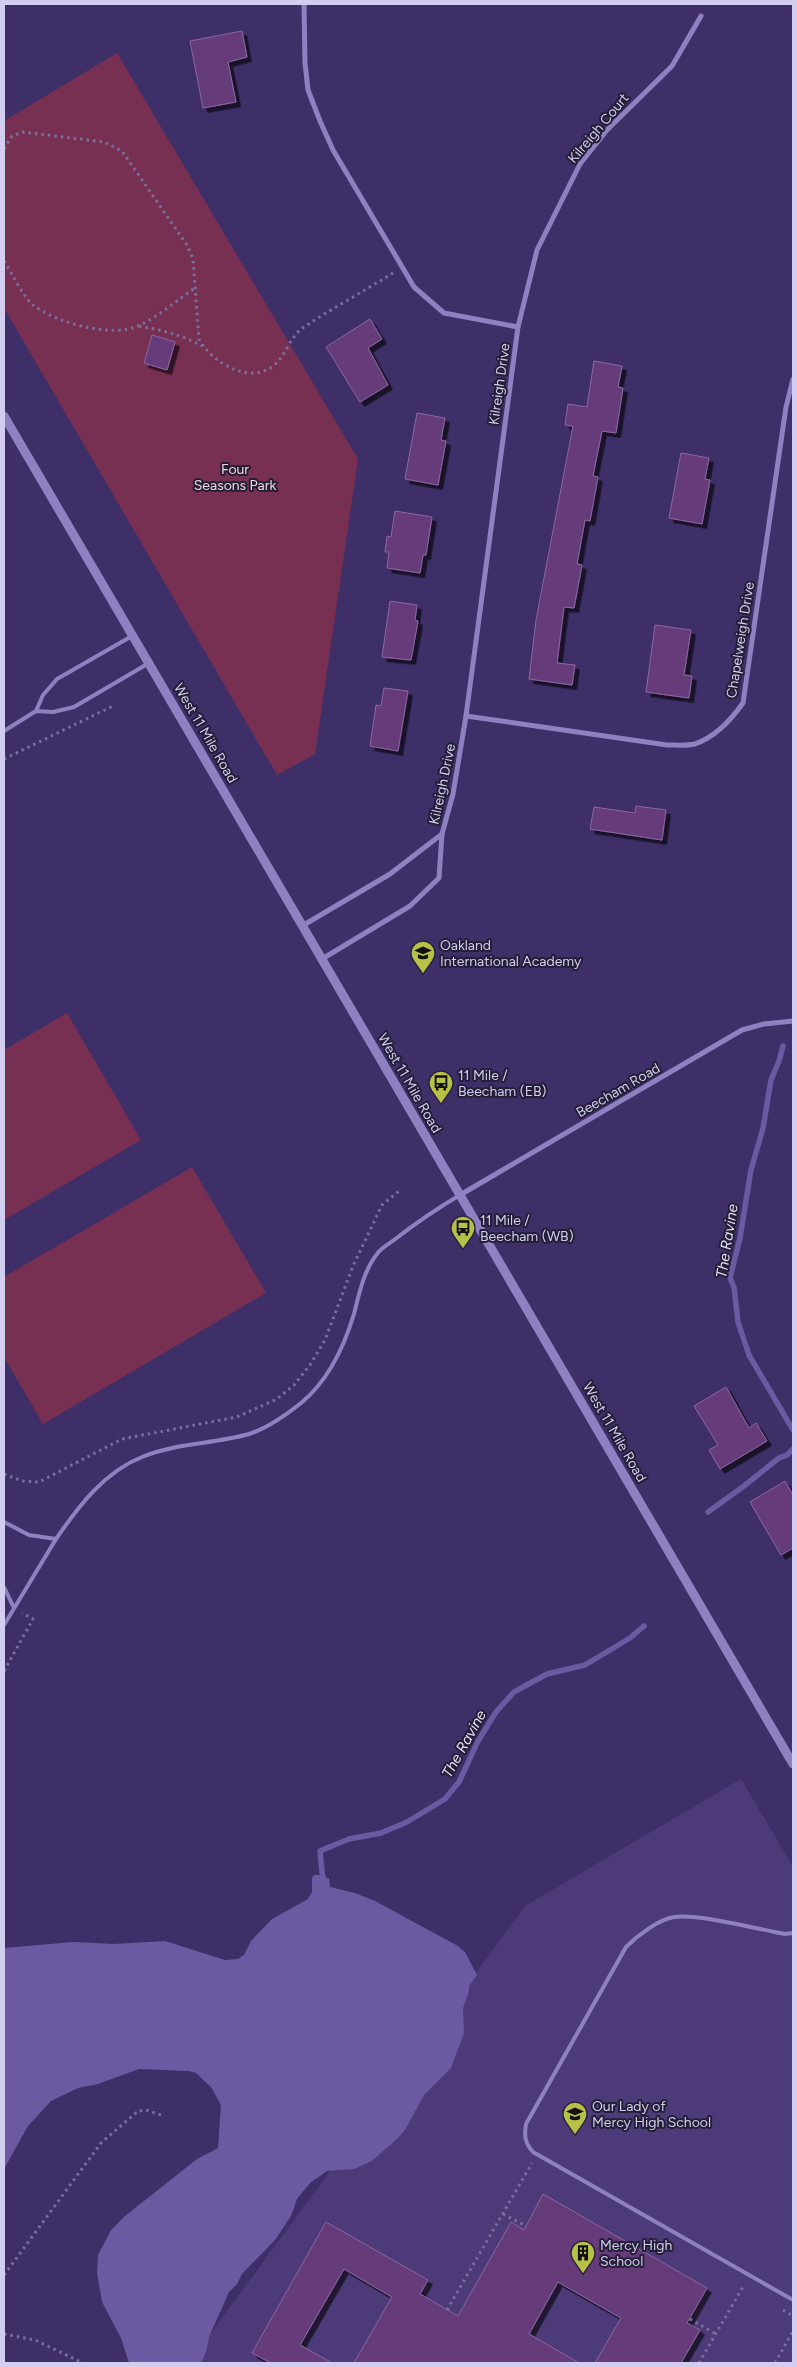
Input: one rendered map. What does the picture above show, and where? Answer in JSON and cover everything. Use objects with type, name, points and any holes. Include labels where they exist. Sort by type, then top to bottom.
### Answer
[{"type":"street","name":"Kilreigh Drive","points":[[304,4],[303,30],[308,90],[333,150],[414,287],[444,313],[518,327],[466,716],[454,794],[442,834],[439,878],[410,906],[322,959]]},
{"type":"street","name":"Kilreigh Court","points":[[518,327],[537,250],[580,164],[607,130],[672,66],[701,16]]},
{"type":"street","name":"Chapelweigh Drive","points":[[466,716],[667,745],[694,744],[715,734],[733,717],[743,703],[786,408],[793,379]]},
{"type":"street","name":"West 11 Mile Road","points":[[4,416],[793,1764]]},
{"type":"street","name":"Kilreigh Drive","points":[[302,926],[390,874],[442,834]]},
{"type":"street","name":"Beecham Road","points":[[460,1196],[742,1030],[764,1024],[793,1021]]},
{"type":"lane","points":[[4,731],[36,711],[43,695],[57,679],[132,636]]},
{"type":"lane","points":[[36,711],[53,712],[74,707],[149,663]]},
{"type":"lane","points":[[4,1625],[56,1539],[83,1501],[118,1471],[140,1457],[166,1448],[250,1434],[275,1422],[301,1403],[320,1385],[339,1354],[353,1316],[361,1286],[377,1254],[426,1215],[460,1196]]},
{"type":"lane","points":[[4,1522],[29,1536],[56,1539]]},
{"type":"lane","points":[[4,1587],[14,1608]]},
{"type":"lane","points":[[793,1933],[786,1934],[704,1919],[673,1917],[639,1934],[626,1947],[526,2124],[524,2134],[526,2142],[537,2154],[793,2300]]},
{"type":"path","points":[[4,149],[12,136],[23,132],[104,142],[122,151],[187,245],[193,259],[199,338],[214,358],[229,368],[247,372],[264,372],[281,358],[299,331],[403,268]]},
{"type":"path","points":[[4,261],[32,304],[52,316],[97,329],[122,331],[139,326],[195,288]]},
{"type":"path","points":[[139,326],[191,340],[204,347]]},
{"type":"path","points":[[4,759],[115,705]]},
{"type":"path","points":[[4,1474],[7,1477],[22,1481],[39,1482],[122,1439],[237,1417],[278,1399],[305,1372],[325,1340],[353,1266],[382,1205],[399,1191]]},
{"type":"path","points":[[4,1671],[33,1619]]},
{"type":"path","points":[[4,2275],[101,2143],[138,2111],[146,2110],[161,2115]]},
{"type":"path","points":[[447,2310],[537,2154]]},
{"type":"path","points":[[503,2214],[526,2226]]},
{"type":"path","points":[[699,2363],[750,2275]]},
{"type":"path","points":[[690,2319],[716,2334]]},
{"type":"path","points":[[775,2363],[793,2331]]},
{"type":"path","points":[[4,2334],[35,2340],[83,2363]]},
{"type":"shaded area","name":"Our Lady of Mercy High School","points":[[741,1779],[793,1867],[793,2363],[189,2363],[525,1906]]},
{"type":"shaded area","points":[[314,1875],[326,1875],[326,1878],[329,1878],[330,1887],[355,1893],[375,1901],[458,1946],[465,1952],[477,1975],[469,1986],[463,2008],[464,2033],[451,2068],[424,2095],[405,2130],[372,2161],[354,2169],[327,2171],[310,2183],[297,2199],[291,2216],[275,2240],[242,2274],[237,2284],[229,2292],[209,2337],[206,2352],[201,2363],[129,2363],[121,2338],[102,2302],[97,2273],[98,2255],[111,2230],[125,2216],[197,2159],[218,2148],[221,2105],[211,2087],[196,2073],[189,2071],[139,2069],[98,2084],[78,2088],[51,2101],[28,2126],[4,2169],[4,1948],[73,1942],[114,1944],[165,1941],[225,1960],[238,1959],[244,1955],[251,1941],[272,1919],[308,1899],[312,1892],[312,1878]]},
{"type":"green space","name":"Four Seasons Park","points":[[117,53],[358,459],[315,754],[277,775],[4,308],[4,121]]},
{"type":"green space","points":[[67,1013],[141,1140],[4,1220],[4,1050]]},
{"type":"green space","points":[[192,1167],[266,1293],[43,1424],[4,1357],[4,1277]]},
{"type":"building","points":[[242,31],[247,57],[228,62],[236,102],[203,108],[190,41]]},
{"type":"building","points":[[370,319],[382,339],[368,348],[388,385],[360,402],[326,347]]},
{"type":"building","points":[[152,335],[175,342],[167,370],[144,363]]},
{"type":"building","points":[[594,361],[622,366],[618,387],[623,388],[616,433],[602,431],[593,476],[598,477],[590,521],[585,520],[577,564],[582,565],[574,608],[564,607],[557,663],[575,665],[572,685],[529,679],[536,620],[573,426],[565,425],[568,404],[587,407]]},
{"type":"building","points":[[417,413],[445,418],[441,440],[446,441],[438,485],[405,479]]},
{"type":"building","points":[[681,453],[709,458],[705,479],[710,480],[702,524],[669,518]]},
{"type":"building","points":[[395,511],[432,517],[426,555],[423,555],[420,573],[387,568],[389,552],[385,552],[387,536],[391,537]]},
{"type":"building","points":[[390,601],[417,605],[415,620],[418,621],[411,660],[382,657]]},
{"type":"building","points":[[655,625],[691,630],[684,675],[692,676],[689,698],[646,692]]},
{"type":"building","points":[[384,688],[408,691],[398,751],[370,746],[376,705],[381,706]]},
{"type":"building","points":[[636,806],[666,810],[662,840],[590,829],[594,807],[635,813]]},
{"type":"building","points":[[726,1387],[749,1428],[756,1423],[767,1441],[720,1469],[709,1450],[718,1445],[694,1406]]},
{"type":"building","points":[[785,1481],[793,1495],[793,1548],[781,1555],[750,1502]]},
{"type":"building","name":"Mercy High School","points":[[543,2194],[707,2288],[687,2323],[700,2330],[681,2363],[595,2363],[621,2318],[558,2282],[529,2334],[579,2363],[354,2363],[392,2297],[344,2269],[300,2345],[332,2363],[271,2363],[252,2353],[326,2222],[428,2280],[420,2294],[458,2316],[511,2222],[524,2230]]},
{"type":"waterway","name":"The Ravine","points":[[783,1046],[771,1080],[763,1128],[751,1170],[740,1238],[730,1278],[734,1287],[738,1322],[749,1355],[793,1430]]},
{"type":"waterway","name":"The Ravine","points":[[708,1512],[793,1449]]},
{"type":"waterway","name":"The Ravine","points":[[323,1882],[320,1851],[349,1839],[381,1833],[407,1822],[445,1799],[459,1782],[478,1741],[496,1712],[514,1692],[547,1674],[585,1665],[630,1638],[644,1626]]},
{"type":"place","name":"Oakland International Academy","points":[[423,974]]},
{"type":"place","name":"11 Mile / Beecham (EB)","points":[[441,1104]]},
{"type":"place","name":"11 Mile / Beecham (WB)","points":[[463,1249]]},
{"type":"place","name":"Our Lady of Mercy High School","points":[[575,2135]]},
{"type":"place","name":"Mercy High School","points":[[583,2274]]}]
